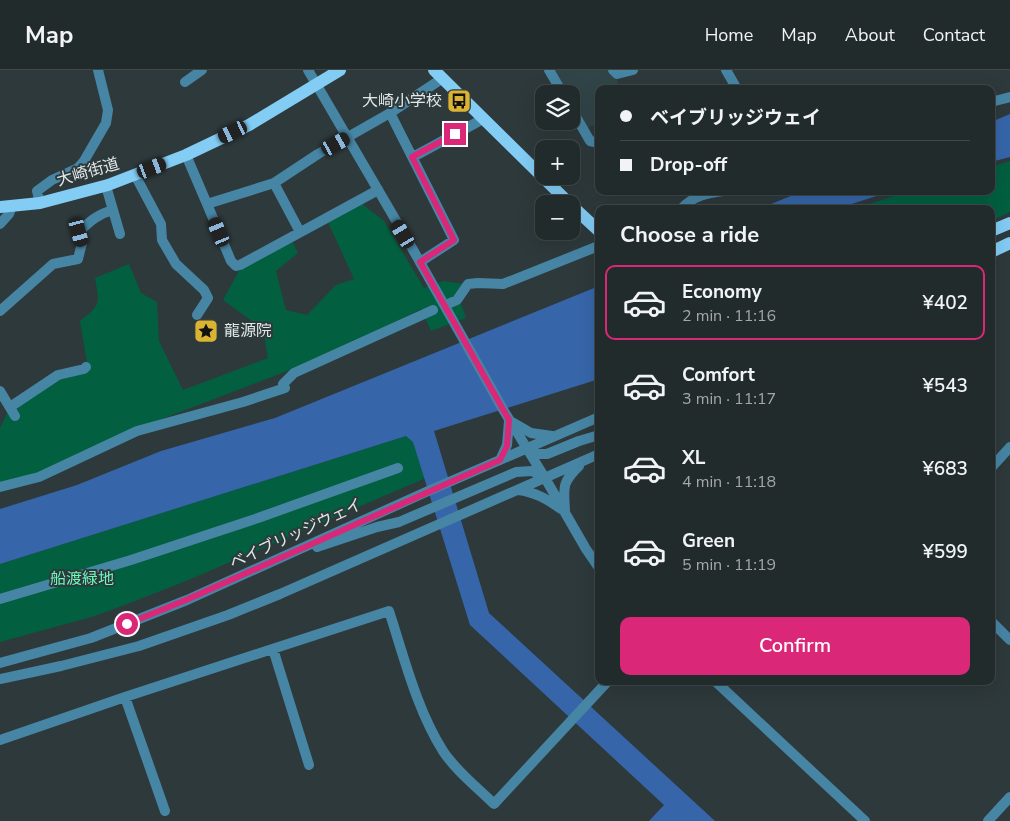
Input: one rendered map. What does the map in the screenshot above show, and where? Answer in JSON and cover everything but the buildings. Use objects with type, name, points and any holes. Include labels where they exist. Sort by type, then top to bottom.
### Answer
[{"type":"main road","name":"大崎街道","points":[[6,207],[40,202],[106,186],[186,155],[249,125],[340,70]]},
{"type":"main road","points":[[439,74],[560,195]]},
{"type":"main road","points":[[580,214],[595,227]]},
{"type":"main road","points":[[995,230],[1010,223]]},
{"type":"main road","points":[[995,250],[1010,243]]},
{"type":"street","points":[[40,202],[37,191],[52,180],[78,168],[106,123],[108,110],[98,70]]},
{"type":"street","points":[[185,82],[202,70]]},
{"type":"street","points":[[308,70],[420,262],[506,416],[595,562]]},
{"type":"street","points":[[549,70],[558,85]]},
{"type":"street","points":[[614,70],[616,74],[633,70]]},
{"type":"street","points":[[726,70],[735,85]]},
{"type":"street","points":[[207,204],[274,183],[390,113],[439,74]]},
{"type":"street","points":[[995,101],[1010,97]]},
{"type":"street","points":[[390,113],[454,240],[420,262]]},
{"type":"street","points":[[412,157],[483,118]]},
{"type":"street","points":[[580,124],[590,141],[595,142]]},
{"type":"street","points":[[186,155],[231,261],[236,266],[378,190]]},
{"type":"street","points":[[135,175],[161,224],[162,240],[176,264],[204,290],[208,298],[197,315]]},
{"type":"street","points":[[274,183],[300,232]]},
{"type":"street","points":[[106,186],[120,234]]},
{"type":"street","points":[[685,205],[704,195]]},
{"type":"street","points":[[0,224],[9,214],[6,207]]},
{"type":"street","points":[[0,310],[53,264],[78,259],[82,243],[79,232],[102,213],[113,210]]},
{"type":"street","points":[[450,303],[457,300],[468,284],[503,284],[595,248]]},
{"type":"street","points":[[0,487],[39,477],[137,431],[243,402],[285,388],[283,384],[294,373],[434,310]]},
{"type":"street","points":[[0,391],[13,412],[58,374],[86,367]]},
{"type":"street","points":[[506,416],[517,427],[531,433],[553,437]]},
{"type":"street","points":[[500,460],[507,446],[506,416]]},
{"type":"street","name":"ベイブリッジウェイ","points":[[0,663],[91,638],[186,600],[595,419]]},
{"type":"street","points":[[526,448],[537,454],[548,454],[595,436]]},
{"type":"street","points":[[995,464],[1010,447]]},
{"type":"street","points":[[0,679],[121,651],[189,629],[280,594],[595,456]]},
{"type":"street","points":[[565,513],[565,482],[585,460]]},
{"type":"street","points":[[0,599],[131,560],[258,518],[398,468]]},
{"type":"street","points":[[290,554],[399,522],[516,472],[532,471],[545,478]]},
{"type":"street","points":[[518,490],[533,492],[546,498],[565,513]]},
{"type":"street","points":[[0,740],[389,611],[425,718],[443,751],[454,766],[494,804],[604,685]]},
{"type":"street","points":[[995,625],[1010,640]]},
{"type":"street","points":[[273,649],[309,765]]},
{"type":"street","points":[[719,685],[865,821]]},
{"type":"street","points":[[126,697],[165,811]]},
{"type":"street","points":[[988,821],[1010,797]]},
{"type":"shaded area","points":[[554,70],[632,70],[616,77],[619,85],[595,85],[595,124],[588,128],[580,114],[580,85],[563,85]]},
{"type":"green space","points":[[1010,161],[1010,212],[995,219],[995,205],[866,205],[897,195],[995,195],[995,166]]},
{"type":"green space","points":[[361,203],[384,221],[424,288],[444,281],[464,284],[455,297],[462,306],[466,318],[431,331],[421,309],[359,340],[285,372],[136,429],[39,474],[0,484],[0,428],[8,411],[56,378],[88,369],[80,321],[92,311],[97,303],[95,278],[129,264],[141,293],[157,302],[159,341],[183,390],[268,358],[263,329],[223,300],[240,269],[292,241],[298,253],[276,271],[286,310],[307,315],[336,285],[354,279],[327,220]]},
{"type":"green space","name":"船渡緑地","points":[[406,436],[413,441],[433,475],[135,601],[95,616],[0,642],[0,564]]},
{"type":"water","points":[[1010,114],[1010,157],[995,161],[995,120]]},
{"type":"water","points":[[793,195],[880,195],[848,205],[769,205]]},
{"type":"water","points":[[595,288],[595,380],[434,431],[489,613],[715,821],[649,821],[664,805],[470,625],[413,442],[406,436],[0,564],[0,509],[77,485],[161,451],[275,418]]},
{"type":"place","name":"大崎小学校","points":[[459,101]]},
{"type":"place","name":"龍源院","points":[[206,331]]},
{"type":"route","points":[[127,624],[274,562],[500,460],[507,446],[509,420],[420,262],[454,240],[412,157],[455,134]]}]
